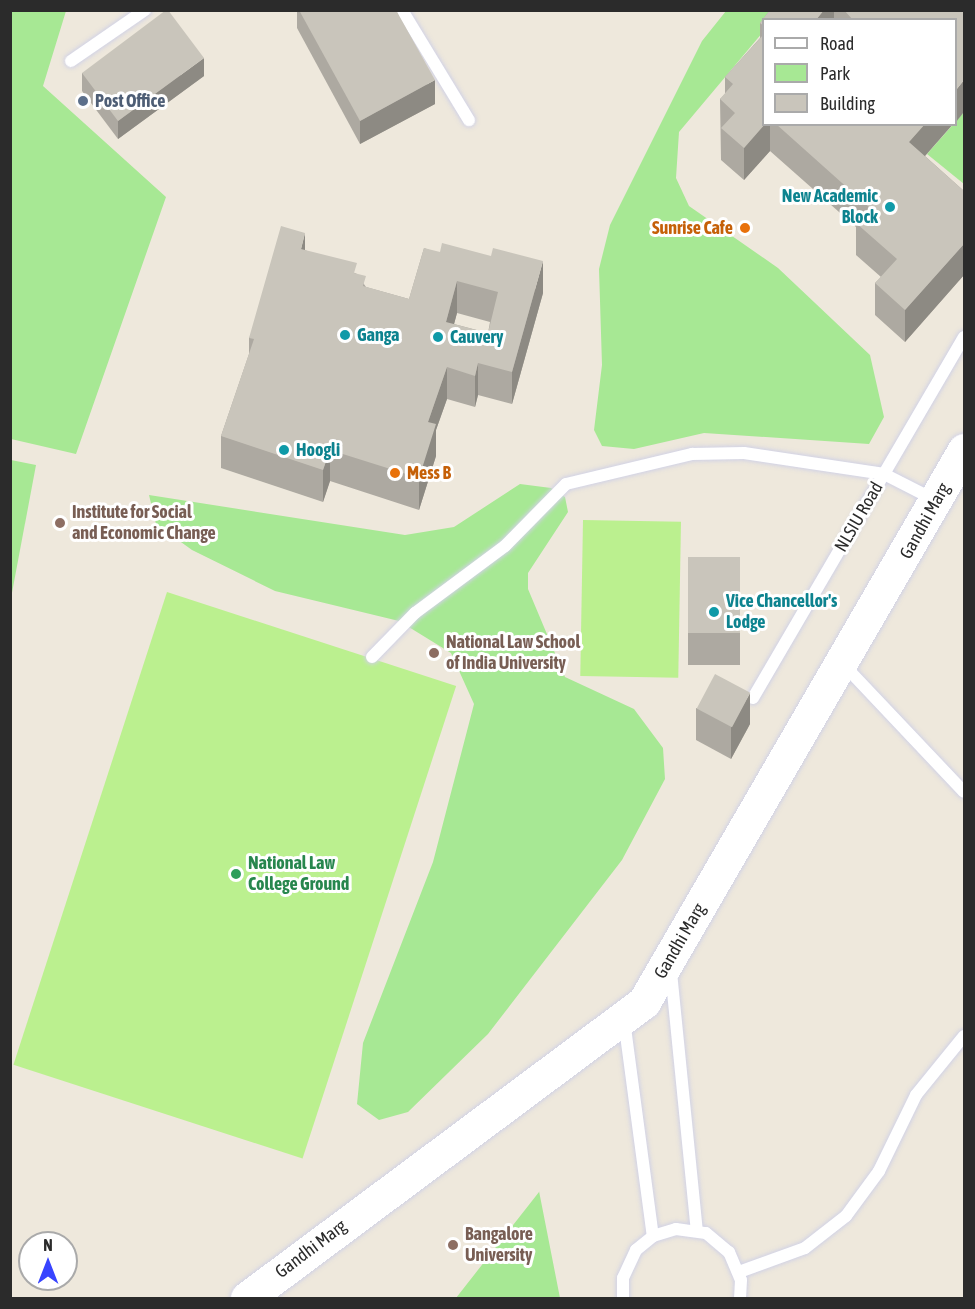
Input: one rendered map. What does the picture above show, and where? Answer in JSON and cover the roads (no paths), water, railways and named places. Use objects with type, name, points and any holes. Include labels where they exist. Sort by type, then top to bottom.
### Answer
[{"type":"main road","name":"Gandhi Marg","points":[[247,1299],[644,1002],[964,450]]},
{"type":"lane","points":[[71,61],[145,10]]},
{"type":"lane","points":[[402,10],[469,120]]},
{"type":"lane","name":"NLSIU Road","points":[[753,698],[964,337]]},
{"type":"lane","points":[[372,657],[415,614],[505,546],[566,483],[692,454],[723,453],[807,460],[884,474],[936,500]]},
{"type":"lane","points":[[842,663],[964,792]]},
{"type":"lane","points":[[669,959],[697,1231]]},
{"type":"lane","points":[[624,1017],[652,1236]]},
{"type":"lane","points":[[739,1272],[805,1248],[846,1216],[879,1171],[916,1095],[964,1036]]},
{"type":"lane","points":[[624,1299],[627,1263],[652,1236],[676,1228],[697,1231],[724,1246],[739,1272],[740,1299]]},
{"type":"place","name":"Post Office","points":[[83,101]]},
{"type":"place","name":"New Academic Block","points":[[890,207]]},
{"type":"place","name":"Sunrise Cafe","points":[[745,228]]},
{"type":"place","name":"Ganga","points":[[345,335]]},
{"type":"place","name":"Cauvery","points":[[438,337]]},
{"type":"place","name":"Hoogli","points":[[284,450]]},
{"type":"place","name":"Mess B","points":[[395,473]]},
{"type":"place","name":"Institute for Social and Economic Change","points":[[60,523]]},
{"type":"place","name":"Vice Chancellor's Lodge","points":[[714,612]]},
{"type":"place","name":"National Law School of India University","points":[[434,653]]},
{"type":"place","name":"National Law College Ground","points":[[236,874]]},
{"type":"place","name":"Bangalore University","points":[[453,1245]]}]
